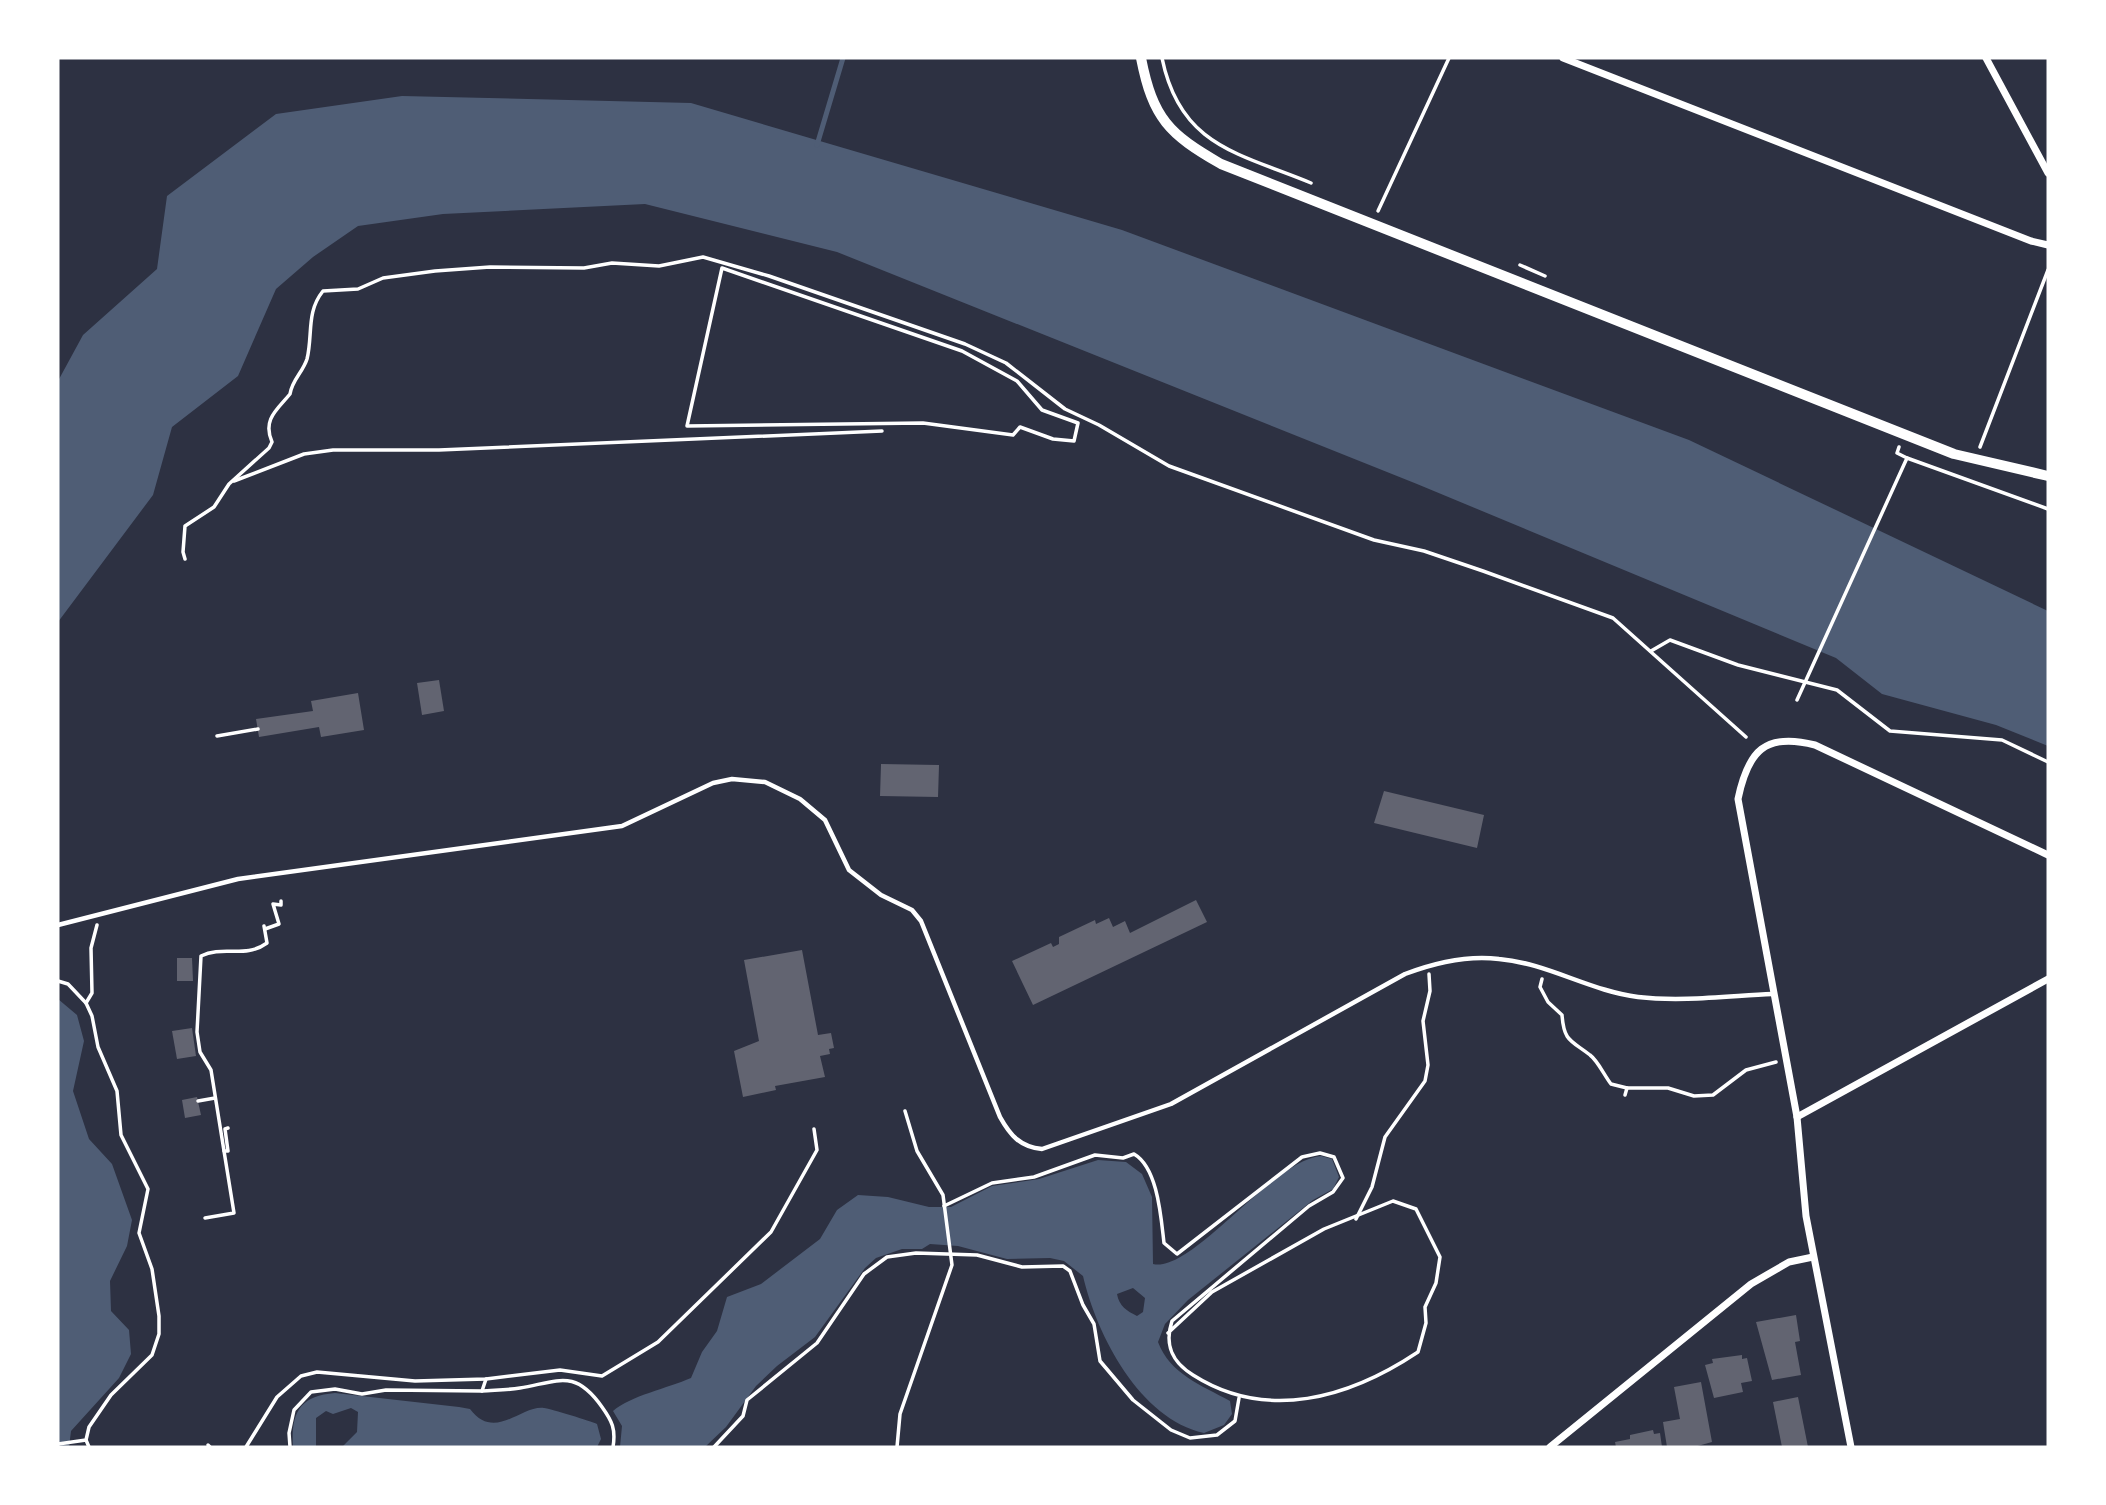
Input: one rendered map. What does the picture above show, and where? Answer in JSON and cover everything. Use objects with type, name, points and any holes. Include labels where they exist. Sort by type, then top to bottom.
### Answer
[{"type":"street","points":[[1141,58],[1159,113],[1179,139],[1221,164],[1954,454],[2048,476]]},
{"type":"street","points":[[1563,58],[2031,242],[2048,245]]},
{"type":"street","points":[[1986,58],[2048,173]]},
{"type":"street","points":[[1851,1447],[1813,1257],[1797,1117],[1772,994],[1738,799],[1743,774],[1758,751],[1774,740],[1795,740],[1815,745],[2048,855]]},
{"type":"street","points":[[1797,1117],[2048,979]]},
{"type":"street","points":[[1549,1447],[1751,1283],[1789,1262],[1813,1257]]},
{"type":"lane","points":[[58,925],[238,880],[622,826],[713,783],[747,779],[765,782],[800,799],[825,820],[849,870],[881,895],[912,910],[921,921],[961,1028],[1000,1117],[1013,1139],[1025,1146],[1042,1149],[1171,1104],[1405,974],[1429,965],[1463,959],[1500,958],[1607,992],[1641,998],[1772,994]]},
{"type":"path","points":[[1162,58],[1170,90],[1194,127],[1228,149],[1322,187]]},
{"type":"path","points":[[1372,223],[1449,58]]},
{"type":"path","points":[[1368,205],[1390,214]]},
{"type":"path","points":[[185,559],[185,526],[214,507],[229,484],[269,448],[272,442],[268,433],[270,418],[278,405],[290,394],[291,385],[307,361],[314,302],[323,291],[358,289],[383,278],[435,271],[490,267],[584,268],[612,263],[659,266],[703,257],[905,320],[965,344],[1006,363],[1065,409],[1099,425],[1169,466],[1374,540],[1424,551],[1483,570],[1613,618],[1651,650],[1695,695],[1746,737]]},
{"type":"path","points":[[1508,261],[1547,276]]},
{"type":"path","points":[[722,268],[962,351],[1017,381],[1042,410],[1078,423],[1074,441],[1053,439],[1020,427],[1013,435],[923,422],[687,426],[722,268]]},
{"type":"path","points":[[1979,449],[2048,270]]},
{"type":"path","points":[[229,484],[304,454],[333,450],[439,450],[882,431]]},
{"type":"path","points":[[1899,447],[1897,453],[1907,458],[2048,509]]},
{"type":"path","points":[[1797,700],[1907,458]]},
{"type":"path","points":[[1651,650],[1670,640],[1738,665],[1837,690],[1890,731],[2002,740],[2048,762]]},
{"type":"path","points":[[217,736],[258,729]]},
{"type":"path","points":[[205,1218],[234,1213],[211,1070],[196,1040],[201,956],[211,951],[236,954],[260,948],[267,943],[264,928],[279,924],[273,904],[281,905],[281,901]]},
{"type":"path","points":[[86,1003],[92,993],[91,948],[97,925],[95,916]]},
{"type":"path","points":[[1356,1219],[1372,1186],[1385,1138],[1425,1081],[1428,1065],[1423,1021],[1430,992],[1429,965]]},
{"type":"path","points":[[1546,971],[1540,987],[1548,1002],[1562,1015],[1563,1032],[1575,1047],[1592,1056],[1611,1084],[1628,1088],[1651,1086],[1695,1096],[1713,1095],[1746,1070],[1785,1059]]},
{"type":"path","points":[[58,981],[68,985],[86,1003],[92,1016],[98,1047],[117,1091],[121,1135],[148,1189],[139,1233],[152,1269],[159,1316],[159,1334],[152,1355],[111,1395],[89,1427],[86,1440],[89,1447]]},
{"type":"path","points":[[1625,1095],[1628,1088]]},
{"type":"path","points":[[198,1101],[215,1098]]},
{"type":"path","points":[[897,1447],[900,1414],[952,1265],[944,1206],[936,1180],[912,1139],[905,1111]]},
{"type":"path","points":[[224,1151],[228,1151],[225,1129],[228,1128]]},
{"type":"path","points":[[246,1447],[277,1397],[288,1385],[317,1372],[415,1381],[486,1379],[560,1370],[602,1376],[658,1342],[771,1232],[817,1150],[814,1129]]},
{"type":"path","points":[[944,1206],[992,1182],[1034,1177],[1096,1156],[1123,1158],[1134,1154],[1143,1163],[1157,1190],[1164,1243],[1177,1254],[1302,1157],[1320,1153],[1334,1157],[1343,1178],[1340,1186],[1309,1206],[1172,1321],[1168,1333],[1168,1342],[1176,1363],[1200,1380],[1239,1398],[1295,1401],[1345,1390],[1390,1370],[1418,1352],[1426,1323],[1425,1307],[1436,1283],[1440,1257],[1416,1209],[1393,1201],[1356,1219],[1324,1229],[1212,1293],[1168,1333]]},
{"type":"path","points":[[713,1447],[730,1433],[743,1416],[747,1400],[817,1343],[864,1274],[876,1263],[904,1254],[952,1252],[1023,1267],[1054,1264],[1070,1271],[1083,1305],[1094,1324],[1100,1361],[1133,1400],[1171,1430],[1191,1438],[1217,1435],[1235,1421],[1239,1398]]},
{"type":"path","points":[[482,1391],[486,1379]]},
{"type":"path","points":[[290,1447],[289,1433],[294,1410],[311,1392],[335,1389],[362,1394],[386,1390],[482,1391],[519,1388],[555,1380],[576,1382],[593,1395],[612,1421],[613,1447]]},
{"type":"path","points":[[58,1444],[86,1440]]},
{"type":"water","points":[[402,96],[691,103],[1122,230],[1689,440],[2048,611],[2048,746],[1996,725],[1882,694],[1836,658],[1417,484],[837,252],[645,204],[443,214],[358,226],[313,257],[276,289],[238,376],[172,427],[153,495],[58,622],[58,381],[83,335],[157,269],[167,196],[276,114]]},
{"type":"water","points":[[58,999],[77,1015],[84,1041],[73,1091],[89,1139],[112,1164],[132,1220],[127,1246],[110,1281],[111,1311],[129,1330],[131,1354],[119,1378],[71,1431],[69,1447],[58,1447]]},
{"type":"water","points":[[1321,1156],[1332,1159],[1339,1177],[1333,1189],[1313,1200],[1188,1300],[1165,1324],[1158,1342],[1163,1353],[1178,1371],[1230,1401],[1232,1414],[1224,1425],[1204,1433],[1181,1425],[1160,1411],[1141,1393],[1125,1372],[1099,1324],[1083,1276],[1064,1261],[1050,1258],[1007,1259],[958,1246],[930,1244],[922,1249],[902,1249],[876,1258],[865,1268],[815,1337],[756,1386],[726,1427],[705,1447],[620,1447],[622,1426],[613,1411],[639,1397],[691,1378],[702,1352],[717,1331],[727,1297],[761,1284],[820,1239],[837,1210],[858,1195],[888,1197],[929,1207],[951,1207],[992,1186],[1039,1179],[1098,1160],[1126,1162],[1142,1174],[1152,1197],[1153,1264],[1170,1262],[1189,1251],[1257,1194],[1301,1162]],"holes":[[[1133,1288],[1145,1298],[1143,1312],[1137,1316],[1124,1308],[1117,1294]]]},
{"type":"water","points":[[335,1393],[470,1409],[479,1418],[489,1422],[508,1420],[544,1408],[597,1424],[601,1439],[597,1447],[342,1447],[357,1432],[358,1412],[351,1408],[333,1414],[326,1411],[316,1418],[316,1447],[293,1447],[294,1425],[300,1408],[313,1398]]},
{"type":"building","points":[[439,680],[444,711],[422,715],[417,683]]},
{"type":"building","points":[[358,693],[364,730],[321,737],[319,727],[259,737],[256,719],[313,711],[311,701]]},
{"type":"building","points":[[881,764],[939,765],[938,797],[880,796]]},
{"type":"building","points":[[1384,791],[1484,815],[1477,848],[1374,823]]},
{"type":"building","points":[[1196,900],[1207,922],[1033,1005],[1012,961],[1051,943],[1053,947],[1059,944],[1059,937],[1095,920],[1096,924],[1109,918],[1113,927],[1125,921],[1130,933]]},
{"type":"building","points":[[802,950],[818,1035],[831,1033],[834,1048],[829,1049],[830,1054],[820,1056],[825,1077],[775,1086],[776,1090],[743,1097],[734,1051],[759,1041],[744,960]]},
{"type":"building","points":[[177,958],[192,958],[193,981],[177,981]]},
{"type":"building","points":[[192,1028],[196,1056],[177,1059],[172,1031]]},
{"type":"building","points":[[197,1097],[201,1115],[185,1118],[182,1100]]},
{"type":"building","points":[[1796,1315],[1800,1341],[1795,1342],[1801,1375],[1772,1380],[1756,1322]]},
{"type":"building","points":[[1742,1355],[1742,1359],[1747,1358],[1752,1381],[1741,1383],[1743,1392],[1714,1398],[1705,1365],[1713,1363],[1712,1359]]},
{"type":"building","points":[[1701,1382],[1712,1442],[1694,1447],[1667,1447],[1663,1422],[1680,1419],[1674,1387]]},
{"type":"building","points":[[1798,1397],[1808,1447],[1782,1447],[1773,1402]]},
{"type":"building","points":[[1653,1430],[1654,1434],[1660,1433],[1662,1447],[1616,1447],[1615,1442],[1630,1439],[1630,1435]]},
{"type":"waterway","points":[[817,145],[843,58]]}]
